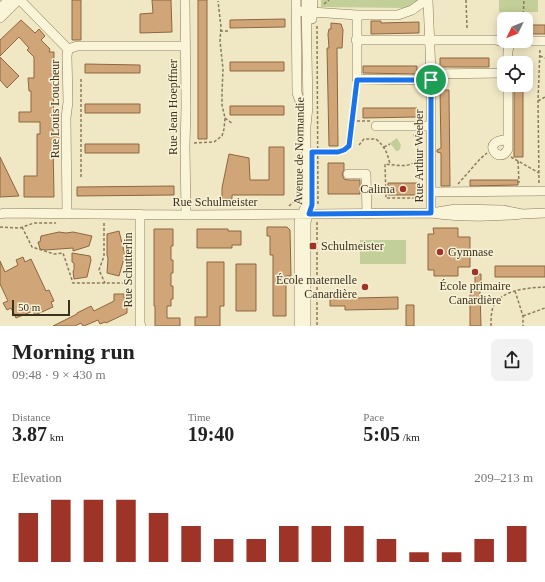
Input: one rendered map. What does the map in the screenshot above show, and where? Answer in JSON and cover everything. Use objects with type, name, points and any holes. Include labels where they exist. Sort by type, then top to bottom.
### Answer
[{"type":"street","points":[[0,8],[9,0]]},
{"type":"street","points":[[0,18],[19,0]]},
{"type":"street","name":"Rue Louis Loucheur","points":[[19,0],[68,49],[68,102],[66,132],[67,214]]},
{"type":"street","name":"Rue Jean Hoepffner","points":[[185,0],[186,215]]},
{"type":"street","name":"Avenue de Normandie","points":[[296,0],[297,93],[304,112],[307,115]]},
{"type":"street","name":"Avenue de Normandie","points":[[299,326],[299,222],[312,205],[315,152],[311,28],[306,0]]},
{"type":"street","name":"Avenue de Normandie","points":[[306,326],[306,126],[308,107],[309,12],[313,0]]},
{"type":"street","points":[[297,11],[357,15],[398,15],[412,10],[427,0]]},
{"type":"street","name":"Rue Arthur Weeber","points":[[427,0],[431,77],[431,126],[427,195],[431,213]]},
{"type":"street","points":[[357,15],[357,80],[497,73]]},
{"type":"street","points":[[356,40],[497,40]]},
{"type":"street","points":[[68,49],[77,46],[185,46]]},
{"type":"street","points":[[508,92],[508,140],[508,149],[506,154],[503,155],[499,155],[493,150],[493,145],[496,141],[508,140]]},
{"type":"street","points":[[376,126],[431,126]]},
{"type":"street","points":[[348,174],[366,174],[367,214]]},
{"type":"street","points":[[427,195],[452,192],[542,191]]},
{"type":"street","name":"Rue Schulmeister","points":[[0,214],[186,215],[431,213],[466,216],[505,216],[545,213]]},
{"type":"street","name":"Rue Schutterlin","points":[[138,325],[140,283],[140,214]]},
{"type":"path","points":[[466,0],[467,28]]},
{"type":"path","points":[[523,12],[524,0]]},
{"type":"path","points":[[185,147],[192,147],[192,143],[214,142],[222,136],[224,129],[225,118],[222,106],[223,74],[220,41],[221,27],[218,1]]},
{"type":"path","name":"Avenue de Normandie","points":[[317,23],[315,152],[318,209]]},
{"type":"path","points":[[220,31],[228,31]]},
{"type":"path","points":[[542,191],[539,173],[538,101],[540,56],[543,41]]},
{"type":"path","points":[[540,56],[545,58]]},
{"type":"path","points":[[81,79],[81,179]]},
{"type":"path","points":[[315,152],[338,152],[349,146],[357,80]]},
{"type":"path","points":[[538,101],[545,97]]},
{"type":"path","points":[[225,118],[233,124]]},
{"type":"path","points":[[414,126],[414,138],[418,147],[418,158],[415,163],[406,166],[385,164],[386,198],[427,195]]},
{"type":"path","points":[[359,145],[364,139],[376,139],[387,152],[390,164]]},
{"type":"path","points":[[384,147],[390,144]]},
{"type":"path","points":[[452,192],[480,159],[493,150]]},
{"type":"path","points":[[506,154],[539,173]]},
{"type":"path","points":[[518,161],[520,192]]},
{"type":"path","points":[[415,163],[424,170]]},
{"type":"path","points":[[288,207],[301,196]]},
{"type":"path","points":[[317,219],[317,326]]},
{"type":"path","points":[[104,223],[104,256],[99,270],[105,283]]},
{"type":"path","points":[[22,227],[32,247],[54,254],[63,253],[73,283],[140,283]]},
{"type":"path","points":[[491,326],[491,313],[493,308],[503,297],[521,288],[545,286]]},
{"type":"path","points":[[515,291],[523,316],[523,326]]},
{"type":"path","points":[[523,316],[545,308]]},
{"type":"green space","points":[[321,0],[418,0],[406,8],[321,7]]},
{"type":"green space","points":[[499,0],[538,0],[538,12],[499,12]]},
{"type":"green space","points":[[397,138],[401,145],[400,149],[396,151],[390,143]]},
{"type":"green space","points":[[360,240],[406,240],[406,264],[360,264]]},
{"type":"building","points":[[72,0],[81,0],[81,40],[72,40]]},
{"type":"building","points":[[152,0],[171,0],[172,32],[140,33],[140,14],[153,13]]},
{"type":"building","points":[[198,0],[207,0],[207,139],[198,139]]},
{"type":"building","points":[[285,19],[285,27],[230,28],[230,20]]},
{"type":"building","points":[[21,20],[35,33],[39,29],[45,36],[41,40],[50,49],[49,52],[54,52],[53,134],[59,134],[59,142],[53,142],[54,197],[24,197],[24,176],[37,176],[37,134],[40,134],[40,122],[19,122],[19,112],[31,112],[31,91],[29,91],[28,78],[34,78],[34,57],[27,50],[29,48],[19,37],[0,56],[0,40]]},
{"type":"building","points":[[371,21],[381,21],[381,23],[419,22],[419,33],[371,34]]},
{"type":"building","points":[[331,23],[341,24],[343,30],[342,48],[337,48],[338,146],[329,146],[327,48],[329,48],[328,34],[329,29],[331,29]]},
{"type":"building","points":[[533,25],[545,25],[545,34],[533,34]]},
{"type":"building","points":[[0,57],[19,76],[7,88],[0,80]]},
{"type":"building","points":[[440,58],[489,58],[489,67],[440,67]]},
{"type":"building","points":[[230,62],[284,62],[284,71],[230,71]]},
{"type":"building","points":[[85,64],[140,65],[140,73],[85,73]]},
{"type":"building","points":[[363,66],[417,66],[417,74],[363,73]]},
{"type":"building","points":[[440,90],[449,90],[450,186],[441,186],[441,153],[437,152],[437,150],[441,148]]},
{"type":"building","points":[[514,92],[523,92],[523,157],[514,157]]},
{"type":"building","points":[[85,104],[140,104],[140,113],[85,113]]},
{"type":"building","points":[[230,106],[284,106],[284,115],[230,115]]},
{"type":"building","points":[[363,108],[417,108],[417,117],[363,118]]},
{"type":"building","points":[[85,144],[139,144],[139,153],[85,153]]},
{"type":"building","points":[[269,147],[284,147],[284,195],[232,195],[232,199],[222,199],[222,188],[229,154],[249,158],[250,180],[269,180]]},
{"type":"building","points":[[0,157],[19,196],[0,197]]},
{"type":"building","points":[[328,163],[344,163],[344,170],[342,174],[344,179],[360,180],[360,194],[328,194]]},
{"type":"building","points":[[470,180],[518,180],[518,185],[470,186]]},
{"type":"building","name":"Calima","points":[[388,183],[418,183],[418,195],[388,195]]},
{"type":"building","points":[[174,186],[174,195],[77,196],[77,187]]},
{"type":"building","points":[[267,227],[287,227],[290,230],[291,276],[286,276],[286,316],[273,316],[273,255],[270,255],[270,236],[267,236]]},
{"type":"building","name":"Gymnase","points":[[433,228],[458,228],[458,237],[470,237],[470,267],[458,267],[458,276],[434,276],[434,270],[428,270],[428,234],[434,234]]},
{"type":"building","points":[[154,229],[173,229],[171,260],[173,260],[173,273],[171,273],[171,286],[173,286],[173,299],[171,299],[171,306],[167,306],[167,318],[180,318],[180,326],[155,326]]},
{"type":"building","points":[[197,229],[228,229],[228,231],[241,231],[241,245],[232,245],[232,248],[197,248]]},
{"type":"building","points":[[119,231],[125,255],[119,276],[107,273],[107,234]]},
{"type":"building","points":[[59,232],[73,232],[92,236],[89,246],[73,251],[73,248],[40,249],[38,242],[40,242],[41,236]]},
{"type":"building","points":[[72,253],[90,256],[91,260],[87,277],[74,279],[74,263],[72,262]]},
{"type":"building","points":[[23,257],[25,262],[31,259],[46,291],[49,290],[54,301],[51,302],[53,307],[35,315],[33,311],[16,318],[11,308],[7,310],[3,303],[8,301],[0,284],[0,261],[5,272],[18,265],[16,260]]},
{"type":"building","points":[[207,262],[224,262],[224,306],[220,306],[220,326],[195,326],[195,317],[207,317]]},
{"type":"building","points":[[236,264],[256,264],[256,311],[236,311]]},
{"type":"building","points":[[495,266],[545,266],[545,277],[495,277]]},
{"type":"building","points":[[475,274],[481,274],[481,290],[475,290]]},
{"type":"building","points":[[470,291],[480,291],[481,326],[470,326]]},
{"type":"building","points":[[346,293],[357,293],[357,298],[398,297],[398,309],[345,310],[345,306],[330,306],[330,296],[346,296]]},
{"type":"building","points":[[114,294],[124,294],[124,298],[127,298],[127,313],[106,323],[100,324],[98,320],[84,326],[81,323],[75,326],[53,326],[91,306],[94,311],[114,301]]},
{"type":"building","points":[[406,305],[414,305],[414,326],[406,326]]},
{"type":"place","name":"Calima","points":[[403,189]]},
{"type":"place","name":"Schulmeister","points":[[313,246]]},
{"type":"place","name":"Gymnase","points":[[440,252]]},
{"type":"place","name":"École primaire Canardière","points":[[475,272]]},
{"type":"place","name":"École maternelle Canardière","points":[[365,287]]},
{"type":"route","points":[[357,80],[431,80],[431,213],[309,214],[312,205],[312,152],[338,152],[349,146],[357,80]]}]
